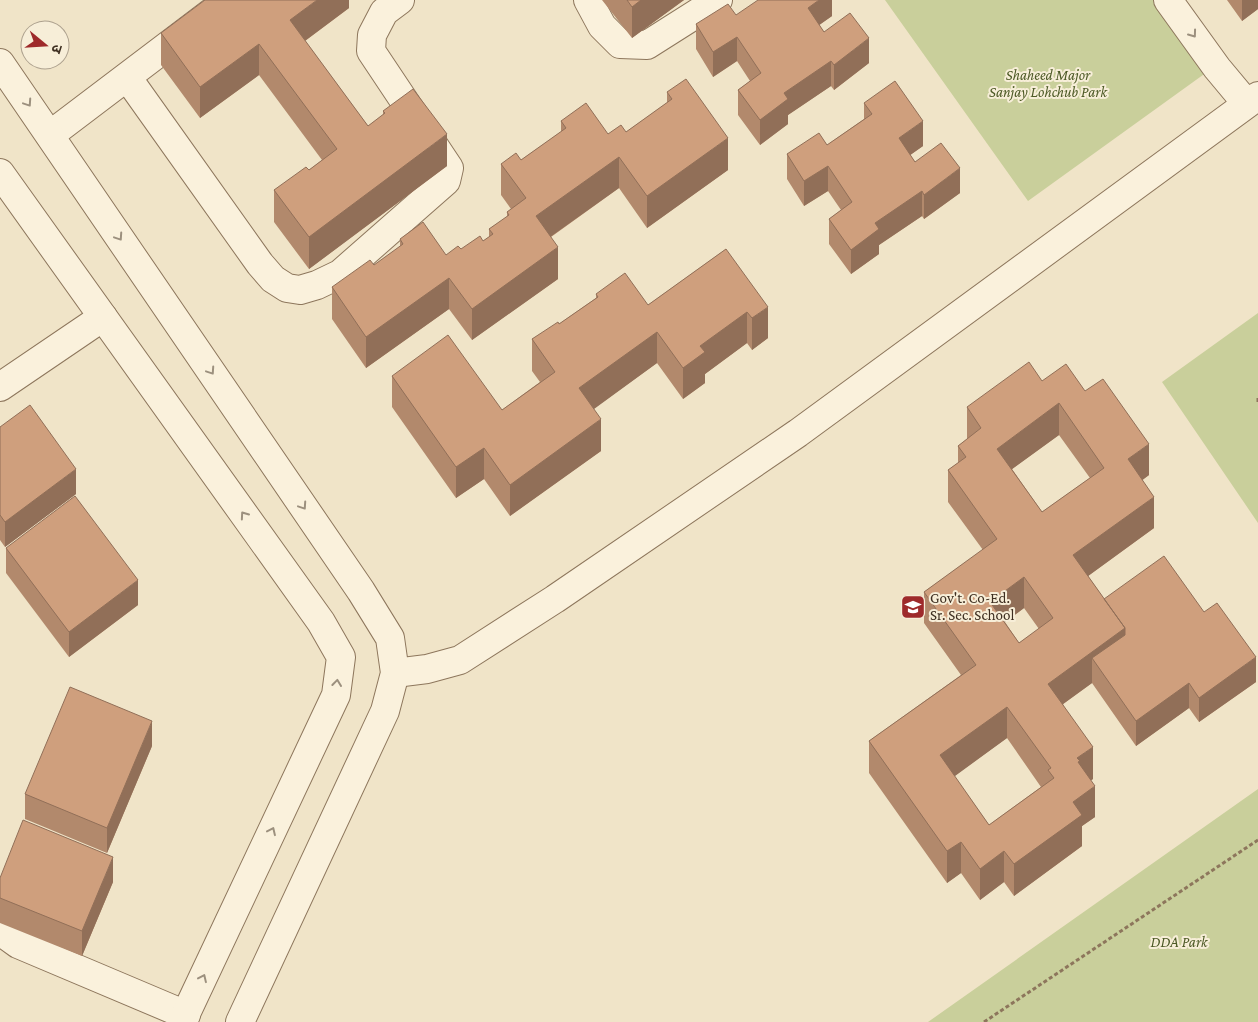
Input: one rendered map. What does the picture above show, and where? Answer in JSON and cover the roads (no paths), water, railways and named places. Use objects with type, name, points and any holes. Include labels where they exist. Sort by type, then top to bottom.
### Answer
[{"type":"street","points":[[50,135],[228,0]]},
{"type":"street","points":[[127,77],[266,271],[273,279],[287,288],[300,290],[309,288],[340,274],[446,181],[449,168],[371,51],[372,35],[384,12],[400,0]]},
{"type":"street","points":[[588,0],[602,26],[620,44],[647,45],[718,0]]},
{"type":"street","points":[[394,673],[427,669],[460,660],[555,599],[798,433],[1252,100],[1217,68],[1168,0]]},
{"type":"street","points":[[0,63],[361,591],[390,638],[394,673],[385,711],[240,1022]]},
{"type":"street","points":[[0,173],[321,622],[341,658],[336,695],[184,1018],[18,944],[0,931]]},
{"type":"street","points":[[0,387],[103,317]]},
{"type":"place","name":"Gov't. Co-Ed. Sr. Sec. School","points":[[913,607]]},
{"type":"park label","name":"Shaheed Major Sanjay Lohchub Park","points":[[1048,84]]},
{"type":"park label","name":"DDA Park","points":[[1179,942]]}]
